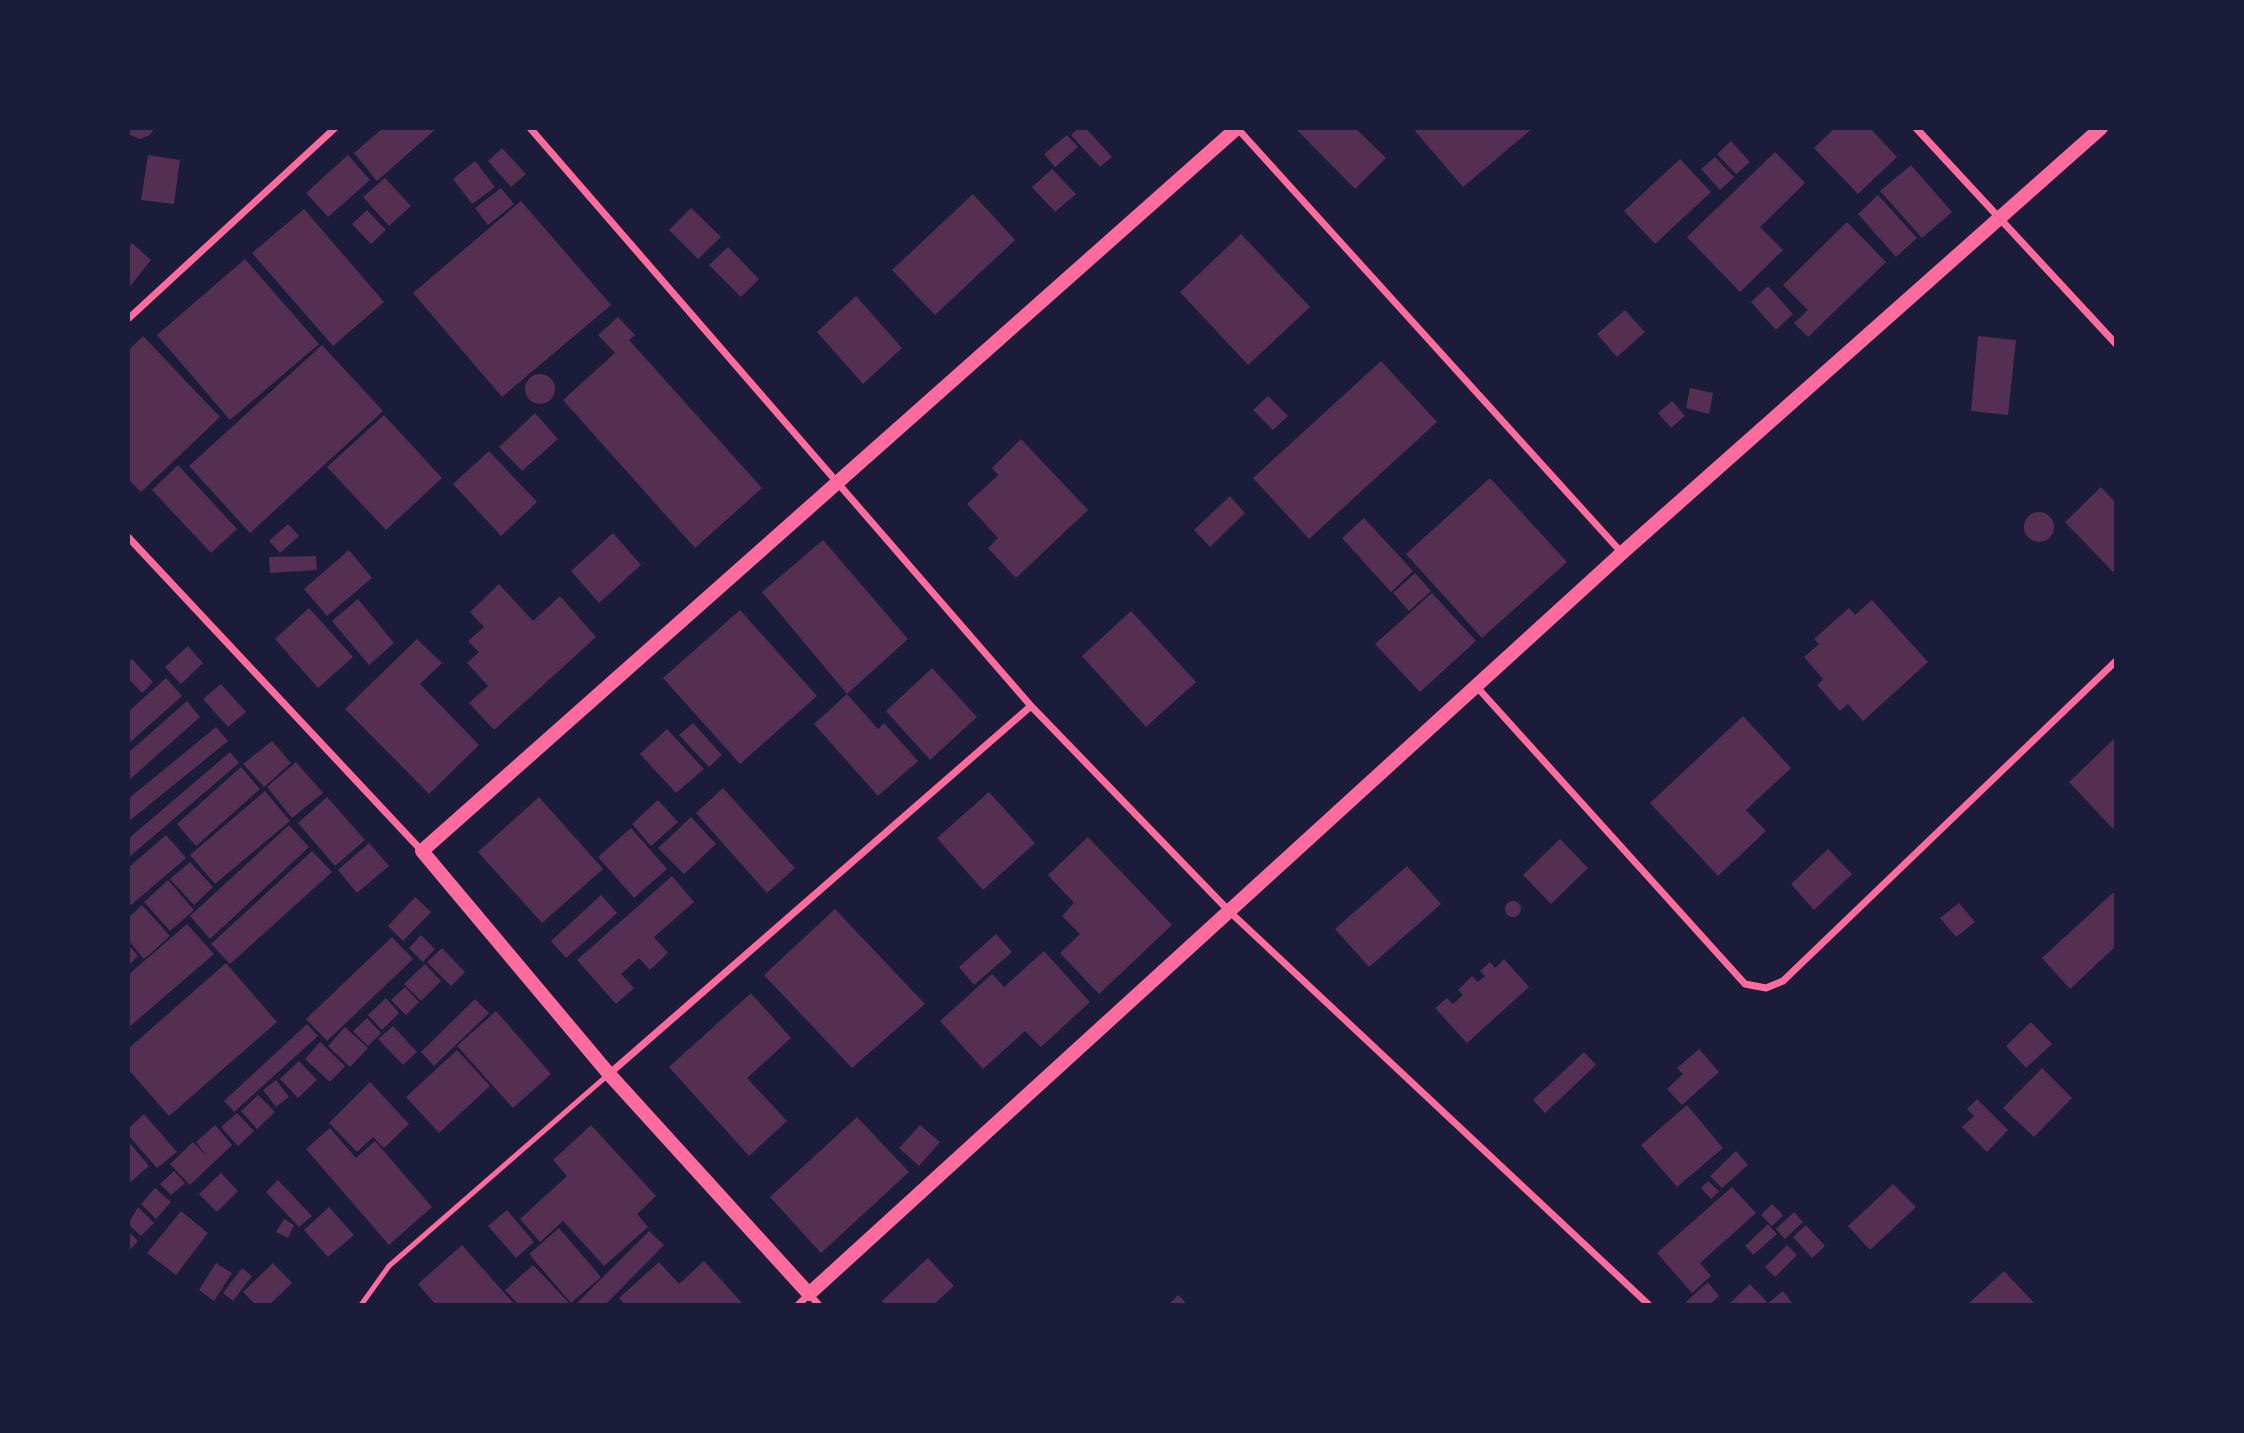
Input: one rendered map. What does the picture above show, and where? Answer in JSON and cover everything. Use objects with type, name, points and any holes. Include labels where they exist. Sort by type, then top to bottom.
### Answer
[{"type":"main road","points":[[1237,128],[837,480],[422,851],[609,1074],[814,1300],[1230,912],[1622,553],[2101,128]]},
{"type":"street","points":[[128,319],[335,128]]},
{"type":"street","points":[[530,128],[1031,706],[1230,912],[1649,1305]]},
{"type":"street","points":[[1237,128],[1622,553]]},
{"type":"street","points":[[1916,128],[2116,344]]},
{"type":"street","points":[[128,537],[422,851]]},
{"type":"street","points":[[1476,686],[1745,984],[1766,988],[1783,981],[2116,660]]},
{"type":"street","points":[[609,1074],[1031,706]]},
{"type":"street","points":[[798,1305],[814,1300]]},
{"type":"lane","points":[[361,1305],[389,1266],[609,1074]]},
{"type":"building","points":[[128,128],[155,128],[150,135],[140,139],[130,135]]},
{"type":"building","points":[[383,128],[437,128],[377,181],[354,153]]},
{"type":"building","points":[[1078,128],[1086,128],[1112,157],[1100,167],[1071,135]]},
{"type":"building","points":[[1355,128],[1386,158],[1355,189],[1297,130]]},
{"type":"building","points":[[1419,128],[1533,128],[1463,187],[1415,131]]},
{"type":"building","points":[[1835,128],[1870,128],[1897,157],[1858,194],[1814,148]]},
{"type":"building","points":[[1067,135],[1078,147],[1055,167],[1044,154]]},
{"type":"building","points":[[1731,141],[1750,162],[1736,174],[1717,154]]},
{"type":"building","points":[[502,148],[526,174],[511,187],[488,161]]},
{"type":"building","points":[[1775,152],[1805,183],[1760,227],[1783,250],[1740,292],[1687,237]]},
{"type":"building","points":[[148,155],[180,160],[174,204],[141,200]]},
{"type":"building","points":[[348,155],[370,180],[328,217],[306,193]]},
{"type":"building","points":[[1715,157],[1734,177],[1720,190],[1701,169]]},
{"type":"building","points":[[1680,159],[1711,192],[1655,244],[1624,211]]},
{"type":"building","points":[[475,161],[495,187],[472,204],[453,179]]},
{"type":"building","points":[[1911,165],[1952,212],[1922,238],[1880,191]]},
{"type":"building","points":[[1052,169],[1076,194],[1055,212],[1032,187]]},
{"type":"building","points":[[385,178],[411,206],[389,226],[363,197]]},
{"type":"building","points":[[501,188],[514,204],[488,225],[475,208]]},
{"type":"building","points":[[973,194],[1015,240],[935,315],[892,270]]},
{"type":"building","points":[[1878,195],[1917,238],[1896,257],[1858,214]]},
{"type":"building","points":[[521,201],[611,305],[502,397],[413,293]]},
{"type":"building","points":[[691,208],[721,237],[698,259],[669,230]]},
{"type":"building","points":[[304,209],[384,302],[333,346],[252,253]]},
{"type":"building","points":[[367,210],[386,230],[371,244],[352,224]]},
{"type":"building","points":[[1847,222],[1886,262],[1808,337],[1794,323],[1808,310],[1783,285]]},
{"type":"building","points":[[1241,234],[1310,307],[1248,365],[1180,292]]},
{"type":"building","points":[[132,243],[151,260],[128,289],[128,248]]},
{"type":"building","points":[[728,247],[759,279],[741,297],[709,265]]},
{"type":"building","points":[[245,259],[319,344],[230,420],[157,335]]},
{"type":"building","points":[[1768,286],[1793,314],[1776,330],[1751,302]]},
{"type":"building","points":[[856,296],[902,348],[863,384],[817,332]]},
{"type":"building","points":[[1625,310],[1645,332],[1617,357],[1597,334]]},
{"type":"building","points":[[618,317],[635,335],[629,340],[762,488],[695,548],[563,400],[615,353],[598,335]]},
{"type":"building","points":[[143,336],[220,417],[141,492],[128,479],[128,351]]},
{"type":"building","points":[[1978,336],[2016,340],[2008,415],[1971,411]]},
{"type":"building","points":[[322,345],[383,411],[250,533],[189,466]]},
{"type":"building","points":[[1381,361],[1437,422],[1309,539],[1253,478]]},
{"type":"building","points":[[540,374],[551,378],[555,389],[551,400],[540,404],[529,400],[525,389],[529,378]]},
{"type":"building","points":[[1690,388],[1713,393],[1709,414],[1686,408]]},
{"type":"building","points":[[1268,396],[1288,416],[1273,430],[1253,410]]},
{"type":"building","points":[[1672,401],[1685,416],[1671,428],[1658,413]]},
{"type":"building","points":[[535,413],[558,439],[522,471],[499,447]]},
{"type":"building","points":[[384,415],[442,478],[386,530],[327,467]]},
{"type":"building","points":[[1021,439],[1088,510],[1016,578],[988,548],[998,538],[967,504],[998,475],[992,468]]},
{"type":"building","points":[[489,451],[537,502],[501,536],[453,484]]},
{"type":"building","points":[[178,465],[237,529],[211,553],[152,490]]},
{"type":"building","points":[[1490,478],[1567,562],[1482,638],[1406,554]]},
{"type":"building","points":[[2101,487],[2116,503],[2116,569],[2113,572],[2065,522]]},
{"type":"building","points":[[1230,496],[1245,513],[1210,547],[1194,530]]},
{"type":"building","points":[[2039,512],[2050,516],[2054,527],[2050,538],[2039,542],[2028,538],[2024,527],[2028,516]]},
{"type":"building","points":[[1364,518],[1413,571],[1391,592],[1342,538]]},
{"type":"building","points":[[288,524],[299,536],[280,553],[269,541]]},
{"type":"building","points":[[613,533],[641,565],[599,603],[571,571]]},
{"type":"building","points":[[823,540],[908,639],[847,694],[762,592]]},
{"type":"building","points":[[349,550],[372,578],[327,616],[304,589]]},
{"type":"building","points":[[316,556],[317,570],[270,573],[269,557]]},
{"type":"building","points":[[1415,573],[1431,591],[1409,611],[1393,593]]},
{"type":"building","points":[[499,584],[533,621],[560,596],[596,637],[494,730],[469,703],[488,686],[467,663],[479,652],[468,641],[484,627],[470,612]]},
{"type":"building","points":[[1432,593],[1476,641],[1420,692],[1375,644]]},
{"type":"building","points":[[358,599],[394,643],[369,665],[332,621]]},
{"type":"building","points":[[1872,600],[1928,662],[1863,721],[1848,704],[1840,711],[1817,685],[1823,679],[1804,657],[1819,644],[1814,639],[1849,608],[1855,615]]},
{"type":"building","points":[[309,608],[353,657],[318,688],[275,639]]},
{"type":"building","points":[[740,610],[817,696],[740,764],[663,678]]},
{"type":"building","points":[[1131,611],[1196,682],[1146,727],[1082,656]]},
{"type":"building","points":[[417,639],[442,663],[420,684],[479,745],[429,794],[345,709]]},
{"type":"building","points":[[188,646],[203,663],[181,684],[165,667]]},
{"type":"building","points":[[132,659],[153,682],[142,693],[128,678],[128,663]]},
{"type":"building","points":[[932,668],[977,717],[930,760],[886,711]]},
{"type":"building","points":[[166,678],[182,696],[128,744],[128,712]]},
{"type":"building","points":[[221,684],[246,712],[228,727],[203,699]]},
{"type":"building","points":[[847,694],[878,729],[884,723],[918,761],[878,796],[814,724]]},
{"type":"building","points":[[187,701],[200,717],[128,781],[128,753]]},
{"type":"building","points":[[1743,716],[1791,768],[1746,810],[1766,831],[1718,876],[1650,803]]},
{"type":"building","points":[[693,723],[722,755],[709,767],[679,735]]},
{"type":"building","points":[[216,727],[228,741],[128,822],[128,799]]},
{"type":"building","points":[[667,729],[704,769],[676,793],[640,754]]},
{"type":"building","points":[[2114,739],[2116,741],[2116,832],[2069,782]]},
{"type":"building","points":[[272,741],[291,763],[264,787],[243,764]]},
{"type":"building","points":[[230,752],[239,763],[128,858],[128,839]]},
{"type":"building","points":[[296,762],[323,793],[292,818],[267,787]]},
{"type":"building","points":[[241,767],[260,789],[196,846],[177,824]]},
{"type":"building","points":[[723,788],[795,868],[767,893],[696,813]]},
{"type":"building","points":[[265,791],[290,821],[215,884],[190,855]]},
{"type":"building","points":[[989,792],[1035,843],[983,890],[937,838]]},
{"type":"building","points":[[327,797],[365,840],[335,866],[298,823]]},
{"type":"building","points":[[539,797],[603,869],[542,923],[478,852]]},
{"type":"building","points":[[658,800],[678,822],[651,846],[632,824]]},
{"type":"building","points":[[691,817],[716,844],[684,874],[658,848]]},
{"type":"building","points":[[289,825],[309,847],[210,939],[190,916]]},
{"type":"building","points":[[631,828],[667,869],[634,898],[598,857]]},
{"type":"building","points":[[166,835],[186,858],[131,905],[128,901],[128,868]]},
{"type":"building","points":[[1088,837],[1172,925],[1099,994],[1060,953],[1080,934],[1062,916],[1074,903],[1048,875]]},
{"type":"building","points":[[1560,839],[1588,868],[1551,904],[1523,875]]},
{"type":"building","points":[[369,843],[389,866],[357,893],[338,870]]},
{"type":"building","points":[[1828,849],[1852,874],[1814,910],[1791,884]]},
{"type":"building","points":[[312,851],[332,872],[230,964],[211,944]]},
{"type":"building","points":[[190,862],[213,887],[194,905],[170,879]]},
{"type":"building","points":[[1407,866],[1441,904],[1369,967],[1335,929]]},
{"type":"building","points":[[672,876],[694,902],[654,937],[668,953],[650,970],[639,958],[621,974],[634,988],[616,1004],[577,960]]},
{"type":"building","points":[[168,880],[194,910],[170,931],[144,902]]},
{"type":"building","points":[[2116,890],[2116,946],[2070,989],[2042,958]]},
{"type":"building","points":[[601,895],[617,913],[566,958],[551,941]]},
{"type":"building","points":[[415,897],[431,912],[403,941],[388,926]]},
{"type":"building","points":[[1513,901],[1519,903],[1519,915],[1513,917],[1507,915],[1505,909],[1507,903]]},
{"type":"building","points":[[1959,903],[1975,922],[1956,937],[1940,918]]},
{"type":"building","points":[[142,905],[170,936],[144,959],[128,940],[128,918]]},
{"type":"building","points":[[835,909],[925,1004],[852,1068],[764,975]]},
{"type":"building","points":[[187,924],[214,954],[128,1028],[128,975]]},
{"type":"building","points":[[996,934],[1012,952],[974,985],[959,967]]},
{"type":"building","points":[[421,935],[435,949],[423,962],[409,948]]},
{"type":"building","points":[[392,937],[413,959],[327,1041],[306,1019]]},
{"type":"building","points":[[128,944],[138,956],[128,966]]},
{"type":"building","points":[[442,948],[465,972],[451,986],[427,962]]},
{"type":"building","points":[[1044,951],[1090,1002],[1041,1047],[1025,1031],[983,1069],[940,1021],[992,974],[1004,987]]},
{"type":"building","points":[[1504,959],[1529,987],[1467,1043],[1435,1008],[1447,998],[1453,1004],[1463,995],[1458,990],[1472,976],[1478,982],[1485,976],[1480,971],[1490,962],[1495,968]]},
{"type":"building","points":[[226,963],[277,1022],[169,1116],[128,1069],[128,1049]]},
{"type":"building","points":[[425,964],[441,981],[421,1001],[404,984]]},
{"type":"building","points":[[405,987],[419,1002],[406,1015],[391,1000]]},
{"type":"building","points":[[751,993],[791,1038],[747,1078],[787,1121],[749,1156],[669,1067]]},
{"type":"building","points":[[386,998],[399,1013],[382,1030],[368,1015]]},
{"type":"building","points":[[475,999],[489,1013],[434,1066],[421,1052]]},
{"type":"building","points":[[496,1011],[551,1074],[513,1108],[457,1046]]},
{"type":"building","points":[[367,1018],[381,1033],[368,1046],[353,1031]]},
{"type":"building","points":[[2031,1022],[2052,1044],[2026,1068],[2006,1046]]},
{"type":"building","points":[[307,1024],[318,1036],[234,1112],[224,1101]]},
{"type":"building","points":[[393,1026],[417,1052],[403,1065],[378,1039]]},
{"type":"building","points":[[345,1027],[368,1048],[350,1067],[328,1046]]},
{"type":"building","points":[[320,1042],[345,1066],[330,1082],[305,1059]]},
{"type":"building","points":[[1699,1049],[1719,1072],[1682,1105],[1667,1089],[1683,1074],[1677,1068]]},
{"type":"building","points":[[457,1050],[490,1086],[439,1133],[406,1097]]},
{"type":"building","points":[[1584,1052],[1596,1065],[1545,1113],[1533,1100]]},
{"type":"building","points":[[299,1061],[317,1080],[298,1098],[280,1079]]},
{"type":"building","points":[[2042,1068],[2072,1098],[2034,1137],[2003,1108]]},
{"type":"building","points":[[276,1080],[289,1097],[276,1107],[263,1090]]},
{"type":"building","points":[[370,1082],[409,1124],[384,1148],[373,1137],[357,1152],[329,1123]]},
{"type":"building","points":[[258,1095],[275,1112],[257,1129],[241,1111]]},
{"type":"building","points":[[1977,1099],[2008,1130],[1987,1152],[1962,1127],[1974,1116],[1967,1109]]},
{"type":"building","points":[[1687,1105],[1723,1148],[1677,1187],[1641,1145]]},
{"type":"building","points":[[237,1113],[254,1131],[238,1146],[221,1127]]},
{"type":"building","points":[[144,1114],[177,1152],[157,1168],[128,1135],[128,1129]]},
{"type":"building","points":[[857,1117],[909,1172],[821,1253],[770,1197]]},
{"type":"building","points":[[215,1125],[232,1145],[190,1185],[170,1164],[193,1142],[207,1156],[196,1142]]},
{"type":"building","points":[[591,1125],[656,1196],[637,1214],[648,1227],[604,1266],[563,1221],[540,1242],[520,1219],[567,1176],[553,1160]]},
{"type":"building","points":[[920,1125],[940,1142],[919,1166],[899,1148]]},
{"type":"building","points":[[330,1128],[356,1158],[375,1141],[432,1207],[389,1245],[306,1149]]},
{"type":"building","points":[[128,1141],[149,1166],[128,1184]]},
{"type":"building","points":[[1736,1151],[1748,1165],[1722,1188],[1710,1176]]},
{"type":"building","points":[[174,1171],[185,1183],[171,1195],[160,1184]]},
{"type":"building","points":[[221,1173],[238,1191],[217,1212],[199,1194]]},
{"type":"building","points":[[278,1180],[312,1216],[299,1227],[266,1192]]},
{"type":"building","points":[[1708,1181],[1719,1191],[1711,1199],[1701,1188]]},
{"type":"building","points":[[1893,1184],[1916,1207],[1870,1250],[1848,1226]]},
{"type":"building","points":[[1732,1187],[1756,1213],[1700,1263],[1711,1276],[1692,1293],[1657,1253]]},
{"type":"building","points":[[155,1188],[171,1202],[156,1219],[141,1204]]},
{"type":"building","points":[[1772,1204],[1783,1215],[1772,1226],[1761,1215]]},
{"type":"building","points":[[138,1207],[154,1223],[141,1236],[128,1224]]},
{"type":"building","points":[[329,1207],[354,1235],[328,1257],[304,1230]]},
{"type":"building","points":[[507,1210],[534,1242],[516,1258],[488,1226]]},
{"type":"building","points":[[181,1211],[208,1233],[176,1275],[147,1253]]},
{"type":"building","points":[[1794,1212],[1803,1222],[1785,1239],[1776,1229]]},
{"type":"building","points":[[284,1219],[294,1225],[288,1238],[276,1232]]},
{"type":"building","points":[[1768,1224],[1777,1234],[1753,1255],[1745,1246]]},
{"type":"building","points":[[1806,1225],[1825,1246],[1812,1258],[1793,1237]]},
{"type":"building","points":[[559,1228],[601,1277],[571,1303],[529,1254]]},
{"type":"building","points":[[128,1231],[138,1241],[128,1252]]},
{"type":"building","points":[[649,1231],[664,1245],[605,1305],[575,1305]]},
{"type":"building","points":[[462,1245],[515,1305],[436,1305],[418,1284]]},
{"type":"building","points":[[1787,1245],[1797,1255],[1775,1277],[1765,1267]]},
{"type":"building","points":[[928,1258],[954,1286],[933,1305],[886,1305],[882,1301]]},
{"type":"building","points":[[704,1261],[742,1303],[626,1305],[619,1298],[659,1262],[679,1284]]},
{"type":"building","points":[[216,1263],[232,1273],[214,1301],[199,1290]]},
{"type":"building","points":[[273,1263],[292,1283],[269,1305],[256,1305],[243,1292]]},
{"type":"building","points":[[533,1265],[571,1305],[519,1305],[505,1290]]},
{"type":"building","points":[[242,1268],[252,1276],[233,1301],[223,1293]]},
{"type":"building","points":[[2004,1271],[2036,1305],[1967,1305]]},
{"type":"building","points":[[1708,1282],[1719,1296],[1709,1305],[1689,1305],[1686,1302]]},
{"type":"building","points":[[1750,1284],[1767,1302],[1763,1305],[1728,1305]]},
{"type":"building","points":[[1783,1291],[1794,1305],[1766,1305]]},
{"type":"building","points":[[1178,1295],[1188,1305],[1168,1305]]}]
